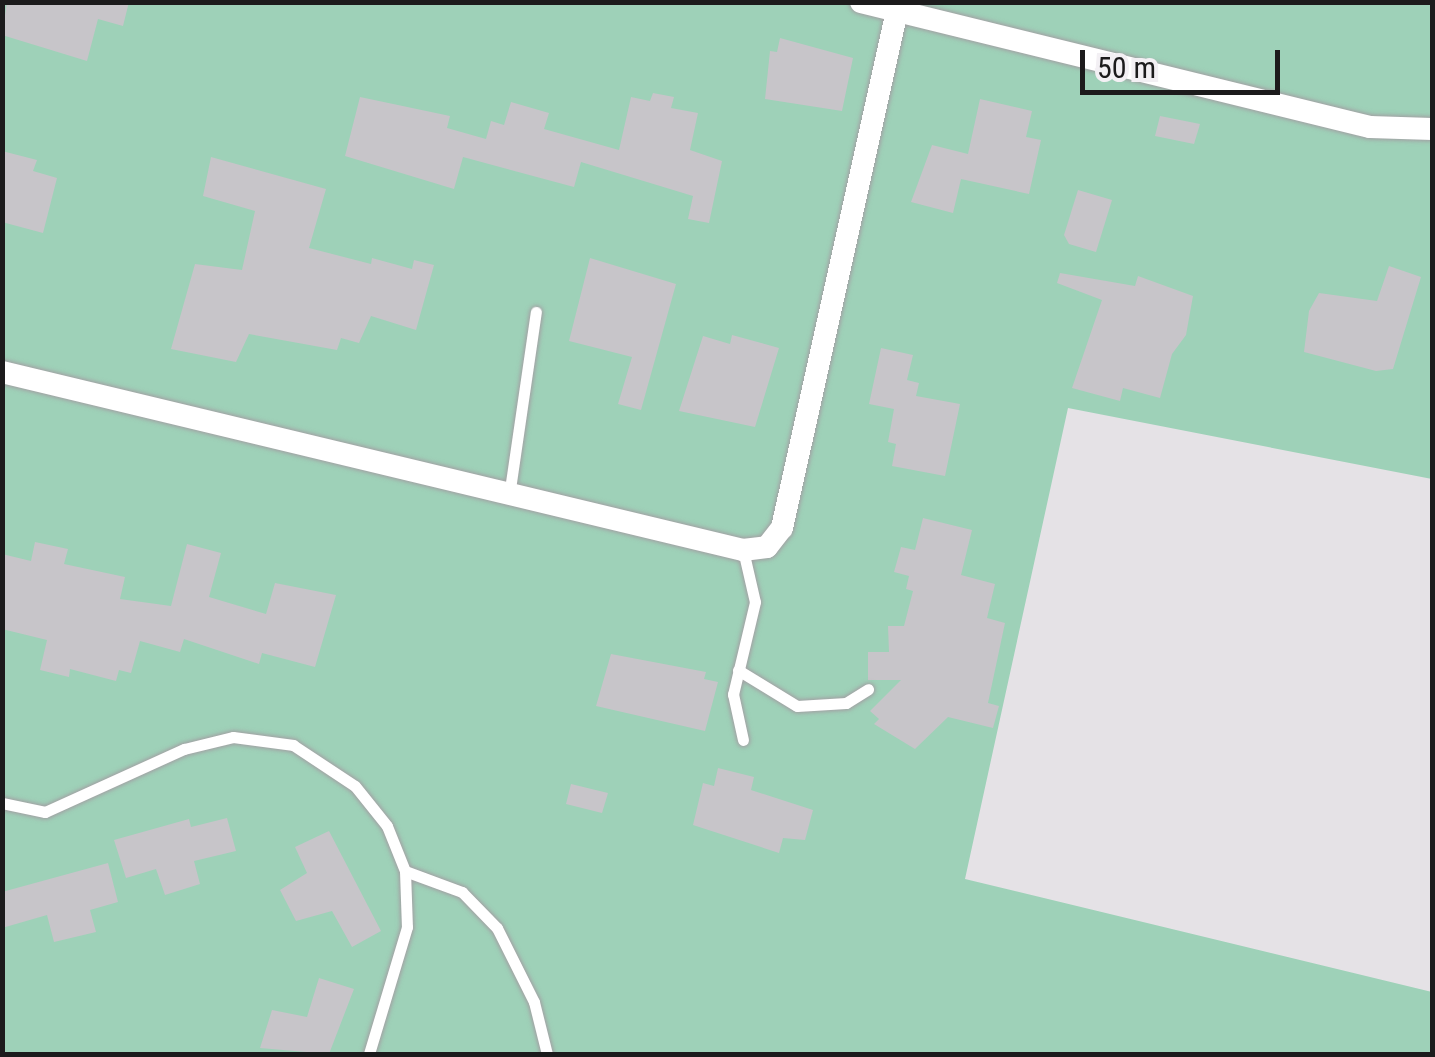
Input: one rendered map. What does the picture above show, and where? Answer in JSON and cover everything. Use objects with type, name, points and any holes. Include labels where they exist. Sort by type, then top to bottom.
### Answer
[{"type":"street","points":[[861,2],[1370,127],[1432,128]]},
{"type":"street","points":[[2,372],[743,550],[767,547],[782,528],[898,11]]},
{"type":"lane","points":[[509,496],[536,312]]},
{"type":"lane","points":[[743,550],[754,602],[733,694],[744,740]]},
{"type":"lane","points":[[738,670],[797,706],[846,703],[868,689]]},
{"type":"lane","points":[[2,803],[45,812],[184,750],[233,736],[293,745],[355,786],[387,826],[405,870],[407,927],[369,1054]]},
{"type":"lane","points":[[405,870],[462,892],[497,928],[534,1002],[547,1054]]},
{"type":"green space","points":[[2,3],[1432,3],[1432,479],[1068,408],[965,879],[1432,992],[1432,1054],[3,1054]]},
{"type":"building","points":[[7,2],[129,2],[123,26],[98,19],[87,61],[2,35]]},
{"type":"building","points":[[780,38],[853,58],[842,111],[765,99],[770,51],[777,52]]},
{"type":"building","points":[[653,93],[674,97],[671,108],[698,113],[690,150],[722,161],[709,223],[688,219],[693,196],[581,162],[574,187],[463,157],[454,189],[345,156],[360,97],[450,116],[447,128],[486,139],[491,121],[504,125],[511,102],[549,113],[544,129],[619,150],[631,97],[650,101]]},
{"type":"building","points":[[980,99],[1032,111],[1026,137],[1041,140],[1029,194],[961,179],[953,213],[911,202],[932,145],[968,154]]},
{"type":"building","points":[[1160,116],[1200,124],[1194,144],[1155,136]]},
{"type":"building","points":[[2,151],[37,160],[33,171],[57,178],[43,233],[2,222]]},
{"type":"building","points":[[211,157],[326,189],[309,248],[371,264],[372,258],[412,269],[414,260],[434,265],[416,330],[371,316],[359,343],[341,338],[337,350],[249,334],[236,362],[171,349],[195,264],[242,270],[255,211],[203,196]]},
{"type":"building","points":[[1078,190],[1112,200],[1096,252],[1069,244],[1064,235]]},
{"type":"building","points":[[590,258],[676,284],[641,410],[618,404],[632,357],[569,341]]},
{"type":"building","points":[[1389,266],[1421,277],[1393,369],[1376,371],[1304,352],[1309,311],[1319,293],[1377,301]]},
{"type":"building","points":[[1060,273],[1135,286],[1138,276],[1193,296],[1186,335],[1172,354],[1160,398],[1123,388],[1120,401],[1072,388],[1102,300],[1057,283]]},
{"type":"building","points":[[732,335],[779,348],[755,427],[679,411],[703,336],[730,344]]},
{"type":"building","points":[[881,348],[913,355],[907,380],[919,383],[916,396],[960,404],[945,476],[892,466],[896,444],[888,442],[894,409],[869,404]]},
{"type":"building","points":[[923,518],[972,530],[961,575],[995,584],[987,618],[1005,623],[988,703],[999,706],[993,728],[948,717],[915,749],[874,724],[879,719],[870,711],[901,680],[868,680],[868,652],[889,652],[888,626],[904,626],[913,591],[906,589],[909,576],[894,572],[901,547],[915,550]]},
{"type":"building","points":[[35,542],[68,549],[64,564],[125,577],[120,599],[171,606],[187,544],[221,553],[209,597],[266,614],[275,583],[336,595],[315,667],[262,653],[259,664],[184,639],[180,652],[140,641],[131,673],[119,670],[116,681],[70,669],[69,677],[40,670],[47,640],[2,629],[2,554],[31,561]]},
{"type":"building","points":[[611,654],[706,672],[704,679],[718,682],[705,731],[596,706]]},
{"type":"building","points":[[718,768],[754,777],[751,790],[813,810],[805,840],[783,838],[779,853],[693,825],[703,783],[714,786]]},
{"type":"building","points":[[571,784],[608,793],[602,813],[566,804]]},
{"type":"building","points":[[227,818],[236,851],[194,861],[200,884],[165,895],[156,869],[126,878],[114,840],[189,819],[191,827]]},
{"type":"building","points":[[329,831],[381,931],[352,947],[332,911],[296,921],[280,890],[307,873],[295,847]]},
{"type":"building","points":[[108,863],[118,902],[90,910],[96,932],[54,942],[47,915],[2,928],[2,892]]},
{"type":"building","points":[[319,978],[354,989],[329,1054],[260,1048],[272,1010],[307,1017]]}]
